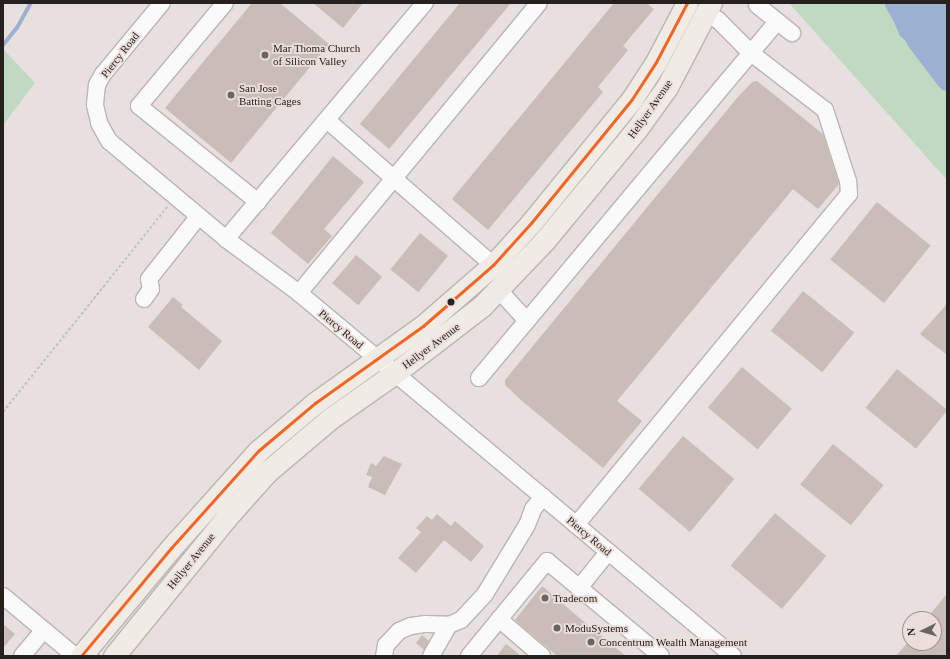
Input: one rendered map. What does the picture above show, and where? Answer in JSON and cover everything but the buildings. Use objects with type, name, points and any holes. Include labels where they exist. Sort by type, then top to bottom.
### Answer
[{"type":"main road","points":[[687,3],[708,8]]},
{"type":"main road","name":"Hellyer Avenue","points":[[81,656],[171,548],[258,451],[315,403],[423,326],[493,265],[531,223],[632,99],[656,62],[687,3]]},
{"type":"main road","name":"Hellyer Avenue","points":[[114,656],[226,518],[267,472],[330,418],[395,374],[467,318],[498,289],[544,240],[636,130],[667,88],[708,8]]},
{"type":"street","name":"Piercy Road","points":[[162,3],[103,74],[97,85],[95,105],[99,123],[109,141],[226,239],[299,293],[608,552],[725,654]]},
{"type":"street","points":[[225,3],[139,106],[258,202]]},
{"type":"street","points":[[226,239],[328,120],[425,3]]},
{"type":"street","points":[[299,293],[393,177],[539,3]]},
{"type":"street","points":[[757,5],[792,33]]},
{"type":"street","points":[[576,525],[848,194],[848,181],[826,110],[751,53],[708,8]]},
{"type":"street","points":[[479,378],[777,21]]},
{"type":"street","points":[[328,120],[493,265]]},
{"type":"street","points":[[144,299],[151,289],[149,279],[199,216]]},
{"type":"street","points":[[498,289],[527,321]]},
{"type":"street","points":[[384,656],[386,645],[400,631],[411,626],[426,624],[449,625],[461,620],[485,594],[526,525],[533,509],[543,497]]},
{"type":"street","points":[[579,588],[608,552]]},
{"type":"street","points":[[469,656],[547,561],[661,656]]},
{"type":"street","points":[[3,596],[75,656]]},
{"type":"street","points":[[499,619],[542,656]]},
{"type":"street","points":[[431,656],[449,625]]},
{"type":"street","points":[[22,656],[44,630]]},
{"type":"path","points":[[3,412],[115,268],[175,197]]},
{"type":"green space","points":[[789,3],[947,3],[947,180]]},
{"type":"green space","points":[[3,49],[35,83],[3,125]]},
{"type":"water","points":[[886,3],[947,3],[947,75],[900,36]]},
{"type":"waterway","points":[[3,45],[17,28],[31,3]]},
{"type":"waterway","points":[[895,3],[918,42],[947,80]]},
{"type":"transit line","points":[[81,656],[171,548],[258,451],[315,403],[423,326],[493,265],[531,223],[632,99],[656,62],[687,3]]},
{"type":"place","name":"Mar Thoma Church of Silicon Valley","points":[[265,55]]},
{"type":"place","name":"San Jose Batting Cages","points":[[231,95]]},
{"type":"place","name":"Tradecom","points":[[545,598]]},
{"type":"place","name":"ModuSystems","points":[[557,628]]},
{"type":"place","name":"Concentrum Wealth Management","points":[[591,642]]}]
